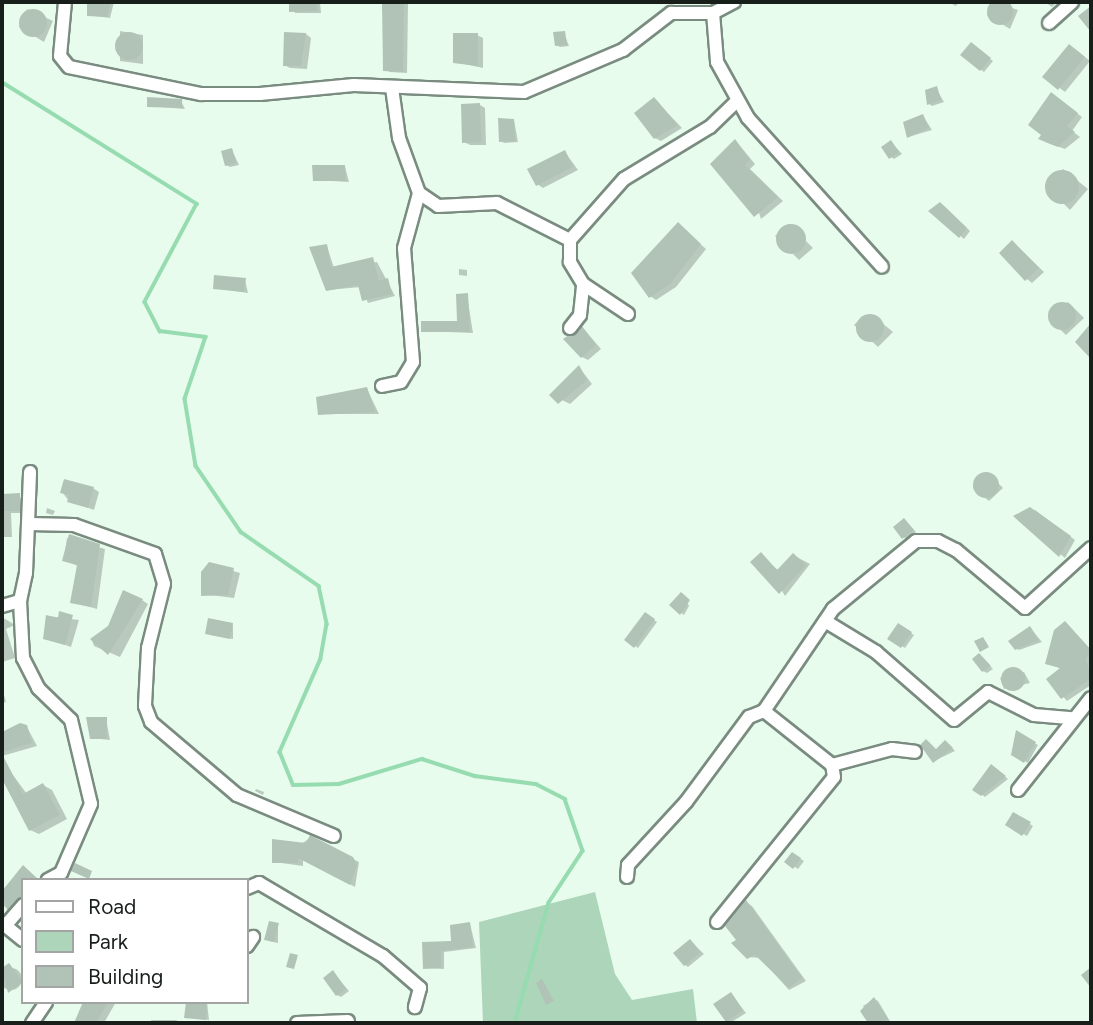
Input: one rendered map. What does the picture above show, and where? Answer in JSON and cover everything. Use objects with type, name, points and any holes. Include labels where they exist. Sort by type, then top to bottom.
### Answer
[{"type":"street","points":[[65,2],[60,56],[69,67],[201,94],[354,85],[392,89],[451,85],[524,92],[623,50],[671,13],[713,13],[734,2]]},
{"type":"street","points":[[1049,23],[1072,2]]},
{"type":"street","points":[[713,13],[716,62],[737,101],[819,204],[882,267]]},
{"type":"street","points":[[382,386],[401,382],[413,362],[404,248],[419,193],[399,138],[392,89]]},
{"type":"street","points":[[628,314],[583,284],[570,262],[569,240],[624,179],[710,127],[737,101]]},
{"type":"street","points":[[419,193],[438,206],[497,203],[569,240]]},
{"type":"street","points":[[570,328],[580,315],[583,284]]},
{"type":"street","points":[[30,472],[29,524],[20,601],[26,666],[71,720],[91,804],[61,873],[52,878]]},
{"type":"street","points":[[29,524],[74,525],[155,554],[164,584],[148,648],[145,706],[151,722],[237,795],[334,836]]},
{"type":"street","points":[[627,877],[628,864],[686,802],[749,717],[764,711],[825,621],[873,572],[916,541],[938,541],[957,550],[1024,608],[1089,555]]},
{"type":"street","points":[[2,606],[20,601]]},
{"type":"street","points":[[825,621],[876,652],[954,720],[988,692],[1034,715],[1072,718]]},
{"type":"street","points":[[1018,790],[1072,718],[1091,698]]},
{"type":"street","points":[[717,922],[834,777],[832,765],[764,711]]},
{"type":"street","points":[[832,765],[892,749],[915,752]]},
{"type":"street","points":[[248,888],[259,883],[383,956],[419,988],[415,1007]]},
{"type":"street","points":[[21,907],[3,925],[21,938]]},
{"type":"street","points":[[32,1023],[45,1004]]},
{"type":"street","points":[[296,1023],[348,1021]]},
{"type":"green space","points":[[595,892],[615,974],[632,1000],[693,989],[697,1023],[483,1023],[479,922]]},
{"type":"building","points":[[1000,-1],[1009,3],[1013,12],[1009,21],[1000,25],[991,21],[987,12],[991,3]]},
{"type":"building","points":[[87,2],[111,2],[107,17],[87,16]]},
{"type":"building","points":[[289,2],[317,2],[318,11],[289,12]]},
{"type":"building","points":[[382,2],[404,2],[403,72],[383,71]]},
{"type":"building","points":[[1091,6],[1091,32],[1078,16]]},
{"type":"building","points":[[33,9],[43,13],[47,23],[43,33],[33,37],[23,33],[19,23],[23,13]]},
{"type":"building","points":[[565,31],[567,45],[555,46],[553,32]]},
{"type":"building","points":[[129,32],[139,36],[143,46],[139,56],[129,60],[119,56],[115,46],[119,36]]},
{"type":"building","points":[[284,32],[306,33],[301,66],[283,66]]},
{"type":"building","points":[[453,33],[478,33],[478,66],[453,63]]},
{"type":"building","points":[[971,42],[991,58],[980,71],[960,55]]},
{"type":"building","points":[[1069,44],[1085,57],[1058,90],[1042,77]]},
{"type":"building","points":[[937,86],[941,100],[927,105],[925,90]]},
{"type":"building","points":[[1051,92],[1078,113],[1067,126],[1075,132],[1058,147],[1038,139],[1041,135],[1028,125]]},
{"type":"building","points":[[147,97],[182,99],[182,108],[147,107]]},
{"type":"building","points":[[654,97],[678,125],[654,139],[634,113]]},
{"type":"building","points":[[480,103],[481,142],[462,143],[461,104]]},
{"type":"building","points":[[923,114],[929,128],[907,138],[903,122]]},
{"type":"building","points":[[498,118],[514,119],[515,141],[499,142]]},
{"type":"building","points":[[735,139],[750,160],[745,165],[778,197],[754,217],[710,164]]},
{"type":"building","points":[[891,140],[899,152],[889,159],[881,147]]},
{"type":"building","points":[[232,148],[236,163],[225,166],[221,151]]},
{"type":"building","points":[[565,150],[573,167],[536,186],[527,169]]},
{"type":"building","points":[[312,165],[345,165],[346,181],[313,181]]},
{"type":"building","points":[[1062,170],[1074,175],[1079,187],[1074,199],[1062,204],[1050,199],[1045,187],[1050,175]]},
{"type":"building","points":[[940,202],[967,228],[959,238],[928,211]]},
{"type":"building","points":[[678,222],[701,244],[670,284],[649,298],[631,273]]},
{"type":"building","points":[[791,224],[802,228],[806,239],[802,250],[791,254],[780,250],[776,239],[780,228]]},
{"type":"building","points":[[1012,240],[1039,268],[1025,281],[999,253]]},
{"type":"building","points":[[327,244],[331,267],[373,257],[379,281],[388,278],[392,294],[362,301],[358,285],[326,291],[309,247]]},
{"type":"building","points":[[214,275],[246,278],[244,292],[213,289]]},
{"type":"building","points":[[468,293],[470,332],[421,332],[421,321],[457,321],[456,294]]},
{"type":"building","points":[[1062,302],[1072,306],[1076,316],[1072,326],[1062,330],[1052,326],[1048,316],[1052,306]]},
{"type":"building","points":[[870,314],[880,318],[884,328],[880,338],[870,342],[860,338],[856,328],[860,318]]},
{"type":"building","points":[[1091,323],[1091,359],[1075,342]]},
{"type":"building","points":[[582,326],[596,345],[581,358],[563,339]]},
{"type":"building","points":[[579,365],[587,380],[558,404],[549,395]]},
{"type":"building","points":[[367,387],[375,412],[318,415],[316,397]]},
{"type":"building","points":[[986,472],[995,476],[999,485],[995,494],[986,498],[977,494],[973,485],[977,476]]},
{"type":"building","points":[[64,479],[94,487],[88,508],[67,502],[69,495],[60,493]]},
{"type":"building","points":[[20,493],[20,511],[2,511],[2,494]]},
{"type":"building","points":[[1030,507],[1071,536],[1059,557],[1013,516]]},
{"type":"building","points":[[904,518],[914,530],[902,539],[893,527]]},
{"type":"building","points":[[69,534],[100,544],[91,607],[70,603],[77,565],[62,561]]},
{"type":"building","points":[[761,552],[777,570],[793,553],[806,565],[779,594],[750,562]]},
{"type":"building","points":[[209,562],[234,568],[228,595],[201,596],[201,572]]},
{"type":"building","points":[[123,590],[143,599],[108,655],[90,639],[108,626]]},
{"type":"building","points":[[681,592],[690,600],[680,615],[669,605]]},
{"type":"building","points":[[59,611],[73,615],[65,645],[43,639],[46,615],[58,618]]},
{"type":"building","points":[[645,612],[655,619],[634,648],[624,640]]},
{"type":"building","points":[[208,618],[233,623],[230,639],[205,634]]},
{"type":"building","points":[[1065,621],[1091,650],[1086,659],[1091,679],[1061,699],[1046,679],[1060,668],[1045,664],[1054,630]]},
{"type":"building","points":[[898,623],[912,632],[901,648],[887,639]]},
{"type":"building","points":[[1030,626],[1039,640],[1015,650],[1008,641]]},
{"type":"building","points":[[983,637],[989,647],[980,652],[974,641]]},
{"type":"building","points":[[979,653],[991,666],[982,672],[972,659]]},
{"type":"building","points":[[1013,667],[1024,674],[1025,679],[1018,690],[1013,691],[1002,684],[1001,679],[1008,668]]},
{"type":"building","points":[[86,717],[107,717],[107,739],[90,739]]},
{"type":"building","points":[[20,723],[27,725],[32,743],[2,752],[2,732]]},
{"type":"building","points":[[1016,730],[1036,742],[1024,763],[1011,755]]},
{"type":"building","points":[[926,739],[936,749],[945,740],[953,748],[933,763],[920,745]]},
{"type":"building","points":[[2,754],[23,794],[43,783],[60,815],[29,831],[2,779]]},
{"type":"building","points":[[991,764],[1006,776],[981,796],[972,790]]},
{"type":"building","points":[[1013,812],[1031,822],[1022,836],[1005,825]]},
{"type":"building","points":[[310,835],[353,857],[357,865],[350,885],[298,858],[298,863],[272,863],[272,839],[306,843]]},
{"type":"building","points":[[792,852],[801,858],[793,869],[784,862]]},
{"type":"building","points":[[75,863],[92,871],[87,878],[71,871]]},
{"type":"building","points":[[23,865],[37,878],[21,878],[21,898],[7,910],[2,891]]},
{"type":"building","points":[[746,900],[802,978],[789,988],[755,955],[747,959],[731,943],[736,940],[725,926]]},
{"type":"building","points":[[269,921],[279,923],[274,942],[264,940]]},
{"type":"building","points":[[470,922],[473,947],[441,951],[441,968],[423,969],[422,942],[451,941],[450,925]]},
{"type":"building","points":[[690,939],[701,952],[684,966],[673,953]]},
{"type":"building","points":[[290,953],[298,955],[294,969],[286,967]]},
{"type":"building","points":[[9,963],[21,979],[21,983],[8,993],[2,968]]},
{"type":"building","points":[[1091,967],[1091,988],[1081,975]]},
{"type":"building","points":[[333,970],[346,989],[336,996],[323,978]]},
{"type":"building","points":[[542,979],[554,1001],[546,1005],[536,983]]},
{"type":"building","points":[[731,992],[743,1010],[726,1022],[713,1004]]},
{"type":"building","points":[[874,997],[888,1019],[882,1023],[868,1023],[860,1011]]},
{"type":"building","points":[[82,1004],[107,1004],[96,1023],[74,1023]]},
{"type":"building","points":[[186,1004],[207,1004],[206,1020],[184,1018]]},
{"type":"waterway","points":[[2,82],[197,204],[145,302],[160,331],[206,337],[185,399],[196,466],[241,532],[319,586],[327,624],[321,659],[280,752],[293,785],[339,784],[422,759],[475,776],[536,784],[565,799],[583,851],[549,903],[515,1023]]}]
